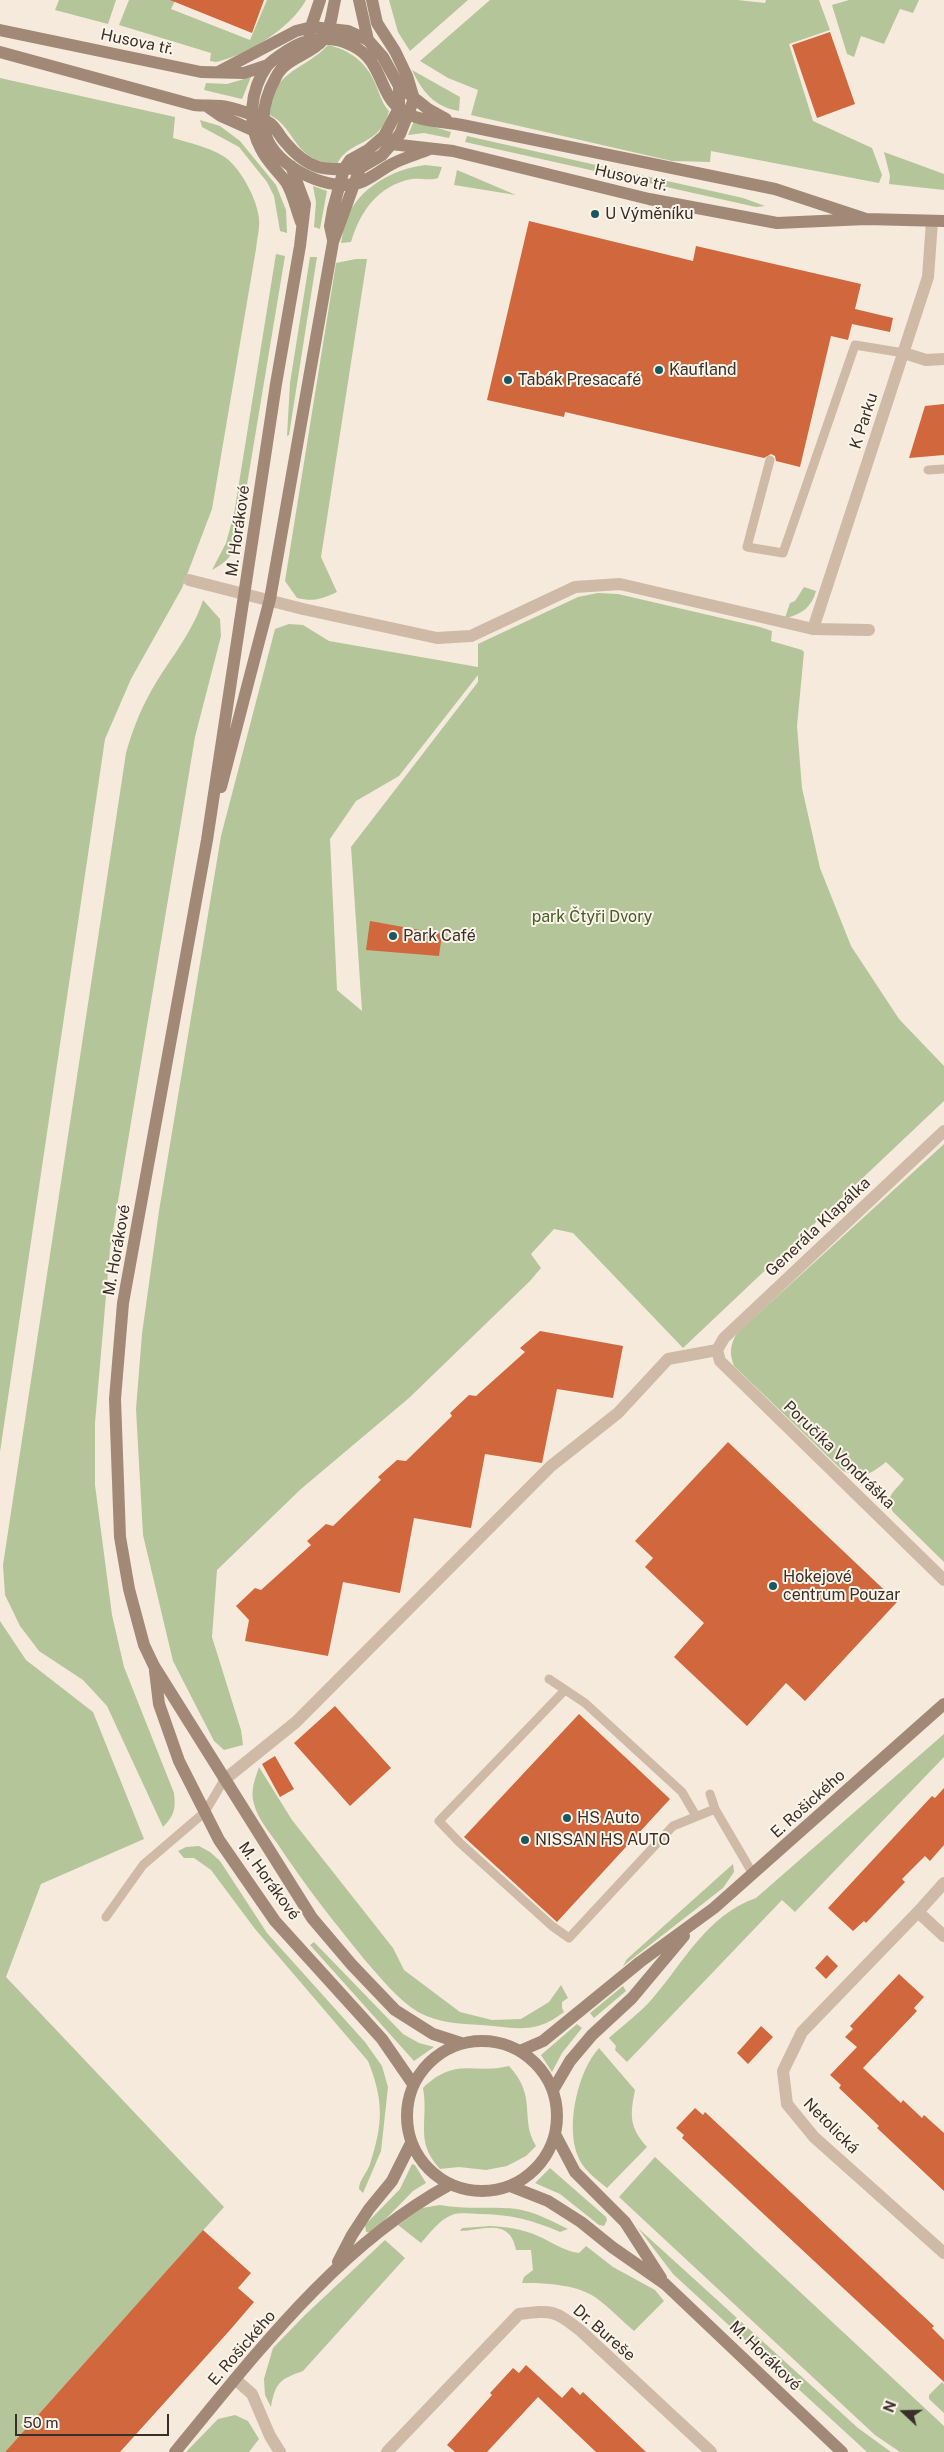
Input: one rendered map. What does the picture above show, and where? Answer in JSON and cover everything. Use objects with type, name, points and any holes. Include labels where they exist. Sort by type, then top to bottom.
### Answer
[{"type":"street","points":[[304,41],[312,27],[320,0]]},
{"type":"street","points":[[302,226],[287,184],[261,150],[252,129],[277,75],[291,61],[312,50],[326,33],[335,0]]},
{"type":"street","points":[[359,0],[368,40]]},
{"type":"street","points":[[372,0],[378,23],[407,76],[414,99]]},
{"type":"street","points":[[218,72],[296,31],[312,27],[364,53],[378,70],[387,94],[403,111]]},
{"type":"street","name":"Husova tř.","points":[[0,30],[201,72],[244,73],[268,66]]},
{"type":"street","points":[[0,52],[208,107],[222,106],[257,117],[272,125],[302,159],[315,166],[329,170],[360,168],[382,155],[400,134],[403,111],[399,86],[383,57],[368,40],[348,31],[326,33],[304,41],[283,53],[268,66],[256,91],[257,117],[272,147],[292,166],[307,176],[321,183],[341,185],[356,184],[394,163],[432,148]]},
{"type":"street","points":[[399,86],[414,99],[455,124]]},
{"type":"street","points":[[333,247],[330,226],[344,169],[350,160],[368,150],[384,136],[414,99]]},
{"type":"street","points":[[208,107],[221,116],[266,137]]},
{"type":"street","name":"Husova tř.","points":[[403,111],[417,118],[455,124],[775,189],[866,219]]},
{"type":"street","name":"Husova tř.","points":[[391,144],[453,151],[649,200],[777,223],[866,219],[938,221]]},
{"type":"street","name":"M. Horákové","points":[[292,166],[305,204],[302,226],[276,384],[246,594],[207,840],[123,1304],[116,1399],[120,1537],[129,1589],[144,1645],[154,1666],[312,1918],[352,1965],[395,2010],[433,2034],[461,2043]]},
{"type":"street","points":[[333,247],[360,168]]},
{"type":"street","name":"K Parku","points":[[813,629],[928,278],[938,221]]},
{"type":"street","name":"M. Horákové","points":[[207,840],[245,702],[270,599],[333,247]]},
{"type":"street","points":[[904,353],[926,360],[944,359]]},
{"type":"street","points":[[189,580],[320,613],[437,638],[471,636],[575,587],[620,584],[813,629],[869,630]]},
{"type":"street","name":"Generála Klapálka","points":[[717,1350],[724,1338],[944,1131]]},
{"type":"street","points":[[224,1780],[296,1722],[551,1466],[618,1413],[668,1359],[717,1350]]},
{"type":"street","name":"Poručíka Vondráška","points":[[717,1350],[720,1361],[944,1580]]},
{"type":"street","name":"M. Horákové","points":[[154,1666],[159,1704],[179,1761],[220,1840],[275,1921],[382,2039],[413,2084]]},
{"type":"street","name":"E. Rošického","points":[[520,2051],[543,2041],[640,1962],[691,1926],[753,1874],[944,1704]]},
{"type":"street","name":"Netolická","points":[[944,1883],[802,2032],[783,2071],[787,2104],[814,2137],[944,2253]]},
{"type":"street","points":[[918,1912],[944,1936]]},
{"type":"street","name":"E. Rošického","points":[[553,2090],[570,2061],[592,2035],[639,1990],[691,1926]]},
{"type":"street","points":[[481,2040],[502,2043],[520,2051],[534,2062],[545,2075],[553,2090],[557,2112],[555,2134],[546,2156],[530,2174],[510,2186],[490,2192],[469,2191],[449,2185],[433,2174],[420,2160],[411,2143],[406,2124],[407,2103],[413,2084],[425,2066],[441,2052],[461,2043],[481,2040]]},
{"type":"street","name":"M. Horákové","points":[[555,2134],[575,2172],[625,2222],[665,2284]]},
{"type":"street","name":"E. Rošického","points":[[336,2267],[352,2235],[392,2181],[411,2143]]},
{"type":"street","name":"E. Rošického","points":[[176,2452],[235,2379],[336,2267],[415,2204],[449,2185]]},
{"type":"street","name":"M. Horákové","points":[[510,2186],[548,2201],[581,2222],[612,2247],[665,2284],[842,2452]]},
{"type":"street","name":"Dr. Bureše","points":[[387,2452],[519,2314],[547,2310],[563,2317],[582,2331],[710,2452]]},
{"type":"street","points":[[235,2379],[252,2394],[270,2436],[280,2452]]},
{"type":"lane","points":[[770,460],[746,547],[783,554],[855,345],[904,353]]},
{"type":"lane","points":[[928,470],[944,469]]},
{"type":"lane","points":[[549,1679],[585,1703],[682,1792],[696,1816]]},
{"type":"lane","points":[[565,1690],[439,1821],[552,1926],[568,1938],[673,1826],[715,1809]]},
{"type":"lane","points":[[106,1916],[143,1865],[205,1812],[224,1780]]},
{"type":"lane","points":[[710,1794],[715,1809],[753,1874]]},
{"type":"green space","points":[[59,0],[116,0],[108,24],[55,10]]},
{"type":"green space","points":[[129,0],[173,0],[175,1],[171,9],[250,40],[267,0],[306,0],[299,11],[279,31],[254,47],[228,59],[216,62],[210,61],[211,53],[119,25]]},
{"type":"green space","points":[[389,0],[468,0],[410,51],[398,32]]},
{"type":"green space","points":[[490,0],[737,0],[765,3],[766,0],[819,0],[830,30],[789,44],[813,121],[872,148],[882,175],[879,183],[711,151],[710,162],[672,161],[471,115],[478,90],[448,78],[420,61]]},
{"type":"green space","points":[[849,0],[919,0],[913,13],[900,9],[884,44],[861,36],[854,57],[847,54],[832,5]]},
{"type":"green space","points":[[328,45],[343,50],[362,63],[375,83],[382,101],[389,111],[385,123],[379,131],[349,150],[337,164],[322,162],[311,157],[303,151],[279,121],[270,115],[272,100],[282,80],[319,54]]},
{"type":"green space","points":[[412,70],[460,97],[459,111],[443,106],[430,97],[420,85]]},
{"type":"green space","points":[[251,77],[242,99],[204,90],[206,83],[227,84]]},
{"type":"green space","points":[[0,78],[175,117],[173,138],[223,156],[241,175],[247,184],[258,211],[259,230],[212,509],[182,588],[131,679],[105,739],[0,1452]]},
{"type":"green space","points":[[200,120],[220,126],[240,141],[276,185],[286,210],[287,233],[280,231],[274,196],[267,182],[239,147],[202,127]]},
{"type":"green space","points":[[414,121],[451,132],[449,138],[424,133],[408,135]]},
{"type":"green space","points":[[467,136],[743,198],[765,206],[756,207],[465,142]]},
{"type":"green space","points":[[884,152],[944,174],[944,190],[889,184],[890,176]]},
{"type":"green space","points":[[425,165],[442,167],[438,178],[412,179],[389,187],[365,210],[351,242],[341,243],[345,223],[359,198],[378,182],[389,176],[413,167]]},
{"type":"green space","points":[[457,170],[516,195],[454,185]]},
{"type":"green space","points":[[313,186],[327,191],[320,229],[314,227],[316,202]]},
{"type":"green space","points":[[276,254],[285,256],[238,539],[229,558],[212,570],[226,543],[234,514]]},
{"type":"green space","points":[[310,257],[317,257],[289,435],[287,436],[290,383]]},
{"type":"green space","points":[[367,259],[321,557],[337,592],[318,599],[308,600],[297,598],[285,581],[336,263]]},
{"type":"green space","points":[[804,587],[816,591],[812,602],[796,615],[785,618],[790,603],[795,601]]},
{"type":"green space","name":"park Čtyři Dvory","points":[[598,593],[618,594],[760,627],[772,631],[771,641],[804,652],[797,726],[802,788],[820,868],[851,946],[899,1019],[944,1066],[944,1101],[683,1348],[573,1233],[554,1229],[531,1254],[541,1268],[530,1281],[409,1398],[301,1489],[217,1570],[212,1637],[241,1730],[243,1745],[224,1750],[214,1741],[173,1661],[143,1535],[136,1409],[142,1334],[159,1211],[221,836],[275,629],[289,624],[303,625],[329,641],[478,667],[478,644],[578,597]],"holes":[[[478,675],[478,682],[351,847],[362,1011],[337,990],[330,839],[356,801],[399,776]]]},
{"type":"green space","points":[[203,600],[220,619],[221,636],[195,737],[110,1249],[95,1423],[95,1485],[112,1615],[124,1667],[174,1793],[175,1804],[173,1812],[163,1827],[107,1706],[83,1680],[39,1651],[20,1626],[5,1595],[3,1565],[126,753],[145,702],[192,625]]},
{"type":"green space","points":[[944,1144],[944,1562],[893,1512],[890,1498],[904,1479],[886,1462],[866,1474],[855,1475],[843,1471],[734,1366],[731,1353],[733,1341],[737,1333]]},
{"type":"green space","points":[[0,1621],[26,1660],[93,1712],[144,1839],[41,1884],[6,1977],[224,2207],[5,2452],[0,2452]]},
{"type":"green space","points":[[944,1734],[944,1757],[795,1912],[782,1900],[627,2062],[615,2050],[616,2046],[609,2038],[647,2004],[710,1928],[739,1906],[756,1898]]},
{"type":"green space","points":[[259,1767],[292,1820],[393,1948],[404,1970],[460,2012],[492,2020],[521,2019],[549,2002],[561,1985],[568,1998],[562,2002],[564,2012],[542,2025],[516,2028],[441,2021],[426,2016],[410,2007],[389,1987],[352,1945],[308,1888],[264,1824],[253,1799],[254,1785]]},
{"type":"green space","points":[[199,1846],[210,1852],[220,1861],[267,1933],[365,2042],[382,2066],[388,2087],[381,2151],[363,2193],[359,2186],[369,2167],[374,2150],[380,2112],[377,2088],[368,2061],[255,1929],[211,1870],[194,1858],[184,1858],[178,1851],[186,1847]]},
{"type":"green space","points":[[733,1864],[734,1872],[723,1888],[623,1966],[627,1959]]},
{"type":"green space","points":[[314,1942],[403,2034],[419,2043],[434,2047],[414,2061],[310,1945]]},
{"type":"green space","points":[[623,1986],[626,1991],[594,2018],[590,2013]]},
{"type":"green space","points":[[577,2024],[582,2028],[562,2053],[552,2072],[541,2055]]},
{"type":"green space","points":[[599,2048],[635,2090],[632,2120],[637,2133],[647,2147],[607,2188],[590,2173],[579,2159],[574,2142],[573,2128],[576,2098],[580,2084],[585,2070]]},
{"type":"green space","points":[[509,2066],[518,2077],[523,2088],[531,2136],[536,2146],[526,2156],[507,2166],[486,2170],[459,2167],[440,2169],[432,2159],[425,2140],[423,2088],[445,2072],[455,2069],[485,2069]]},
{"type":"green space","points":[[655,2157],[944,2426],[944,2452],[900,2452],[875,2435],[619,2197]]},
{"type":"green space","points":[[412,2164],[415,2165],[426,2183],[413,2191],[372,2233],[366,2232],[365,2225],[400,2189]]},
{"type":"green space","points":[[550,2168],[606,2217],[607,2220],[604,2226],[599,2225],[560,2194],[535,2183]]},
{"type":"green space","points":[[440,2205],[524,2210],[568,2229],[560,2232],[530,2221],[490,2214],[458,2214],[443,2220],[421,2243],[398,2225],[422,2208]]},
{"type":"green space","points":[[491,2226],[527,2232],[573,2252],[579,2253],[586,2246],[613,2267],[655,2290],[664,2301],[634,2331],[595,2297],[578,2289],[560,2285],[522,2283],[524,2277],[533,2270],[531,2250],[516,2250],[513,2240],[502,2229],[486,2228],[460,2231],[462,2228]]},
{"type":"green space","points":[[638,2228],[858,2428],[891,2452],[867,2452],[673,2274]]},
{"type":"green space","points":[[385,2240],[405,2258],[303,2371],[280,2383],[274,2392],[271,2407],[265,2395],[264,2379],[273,2348],[305,2315]]},
{"type":"green space","points":[[942,2382],[944,2384],[944,2413],[929,2399],[929,2395]]},
{"type":"green space","points":[[235,2415],[248,2421],[259,2439],[249,2452],[186,2452],[218,2419]]},
{"type":"building","points":[[170,0],[264,0],[252,33]]},
{"type":"building","points":[[830,32],[855,104],[817,118],[792,45]]},
{"type":"building","name":"Kaufland","points":[[529,221],[693,261],[696,246],[861,284],[855,309],[893,318],[890,332],[852,324],[848,340],[831,336],[800,467],[776,461],[775,456],[771,454],[764,458],[565,412],[564,417],[487,400]]},
{"type":"building","points":[[944,404],[944,455],[909,458],[925,406]]},
{"type":"building","points":[[370,921],[442,934],[439,956],[366,950]]},
{"type":"building","points":[[540,1331],[623,1346],[613,1398],[557,1389],[542,1463],[485,1454],[471,1528],[414,1518],[400,1593],[343,1582],[328,1656],[245,1641],[249,1620],[236,1606],[255,1588],[261,1590],[311,1545],[307,1541],[326,1524],[333,1526],[381,1480],[378,1477],[397,1460],[406,1461],[452,1416],[450,1413],[469,1395],[476,1396],[525,1352],[520,1348]]},
{"type":"building","name":"Hokejové centrum Pouzar","points":[[728,1442],[897,1602],[805,1701],[786,1683],[747,1726],[674,1657],[704,1623],[645,1567],[653,1558],[635,1541]]},
{"type":"building","points":[[335,1706],[391,1768],[350,1806],[294,1743]]},
{"type":"building","name":"HS Auto","points":[[579,1714],[670,1799],[557,1922],[464,1837]]},
{"type":"building","points":[[275,1756],[294,1789],[280,1797],[262,1764]]},
{"type":"building","points":[[944,1788],[944,1845],[930,1861],[925,1856],[902,1879],[905,1882],[866,1923],[864,1921],[853,1931],[828,1908],[932,1796],[935,1798]]},
{"type":"building","points":[[827,1955],[838,1966],[826,1979],[815,1968]]},
{"type":"building","points":[[899,1974],[924,1997],[914,2008],[917,2011],[863,2068],[901,2103],[903,2100],[922,2118],[924,2115],[944,2133],[944,2191],[877,2128],[879,2126],[839,2088],[841,2085],[830,2075],[857,2047],[845,2037],[853,2029],[850,2026]]},
{"type":"building","points":[[761,2026],[773,2037],[748,2064],[737,2053]]},
{"type":"building","points":[[695,2108],[703,2115],[705,2112],[934,2326],[932,2328],[944,2340],[944,2382],[682,2138],[684,2135],[676,2128]]},
{"type":"building","points":[[203,2230],[251,2273],[238,2288],[254,2302],[230,2330],[120,2452],[5,2452]]},
{"type":"building","points":[[526,2365],[562,2398],[572,2387],[580,2395],[583,2392],[646,2452],[596,2452],[538,2397],[487,2452],[455,2452],[447,2445],[492,2395],[490,2393],[513,2368],[519,2373]]},
{"type":"place","name":"U Výměníku","points":[[595,214]]},
{"type":"place","name":"Kaufland","points":[[659,370]]},
{"type":"place","name":"Tabák Presacafé","points":[[508,380]]},
{"type":"place","name":"Park Café","points":[[393,936]]},
{"type":"place","name":"Hokejové centrum Pouzar","points":[[773,1586]]},
{"type":"place","name":"HS Auto","points":[[567,1818]]},
{"type":"place","name":"NISSAN HS AUTO","points":[[525,1840]]}]
